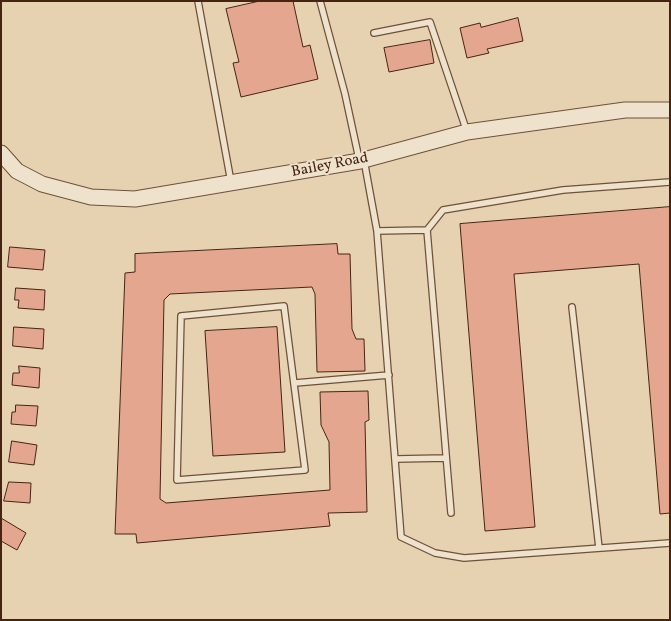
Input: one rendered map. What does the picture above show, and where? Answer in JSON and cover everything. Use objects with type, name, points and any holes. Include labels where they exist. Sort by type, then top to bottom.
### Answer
[{"type":"street","name":"Bailey Road","points":[[1,153],[17,171],[33,180],[91,197],[135,199],[362,161],[467,132],[625,110],[670,110]]},
{"type":"lane","points":[[198,1],[231,184]]},
{"type":"lane","points":[[320,1],[362,161],[377,231],[390,376],[401,537],[435,553],[464,558],[486,558],[670,543]]},
{"type":"lane","points":[[374,33],[430,22],[467,132]]},
{"type":"lane","points":[[451,513],[427,230],[443,210],[563,190],[670,182]]},
{"type":"lane","points":[[377,231],[427,230]]},
{"type":"lane","points":[[284,306],[295,383],[305,470],[177,480],[181,316],[284,306]]},
{"type":"lane","points":[[572,307],[599,548]]},
{"type":"lane","points":[[295,383],[390,376]]},
{"type":"lane","points":[[396,459],[446,458]]},
{"type":"building","points":[[260,1],[293,1],[303,47],[310,45],[318,79],[241,97],[233,63],[239,62],[226,9]]},
{"type":"building","points":[[518,18],[523,41],[487,49],[489,53],[467,58],[460,28],[480,23],[481,27]]},
{"type":"building","points":[[430,40],[434,63],[389,72],[384,48]]},
{"type":"building","points":[[670,207],[670,513],[660,514],[639,264],[514,274],[535,527],[485,531],[460,224]]},
{"type":"building","points":[[337,244],[338,254],[350,254],[352,329],[356,339],[364,339],[365,371],[317,372],[315,294],[312,287],[170,294],[164,300],[160,499],[166,503],[330,490],[329,442],[321,425],[320,392],[368,391],[369,420],[365,422],[367,512],[328,513],[330,526],[137,543],[136,534],[115,534],[125,273],[135,272],[135,254]]},
{"type":"building","points":[[10,247],[45,250],[43,270],[8,267]]},
{"type":"building","points":[[16,288],[45,290],[44,310],[18,308],[19,300],[15,300]]},
{"type":"building","points":[[14,327],[44,329],[43,349],[13,346]]},
{"type":"building","points":[[277,327],[285,452],[213,456],[205,331]]},
{"type":"building","points":[[19,366],[40,368],[39,388],[12,385],[13,373],[19,373]]},
{"type":"building","points":[[16,405],[38,406],[36,426],[11,424],[12,412],[15,412]]},
{"type":"building","points":[[12,441],[37,445],[34,465],[9,462]]},
{"type":"building","points":[[9,482],[31,483],[30,503],[4,501]]},
{"type":"building","points":[[1,518],[26,533],[17,550],[1,541]]}]
